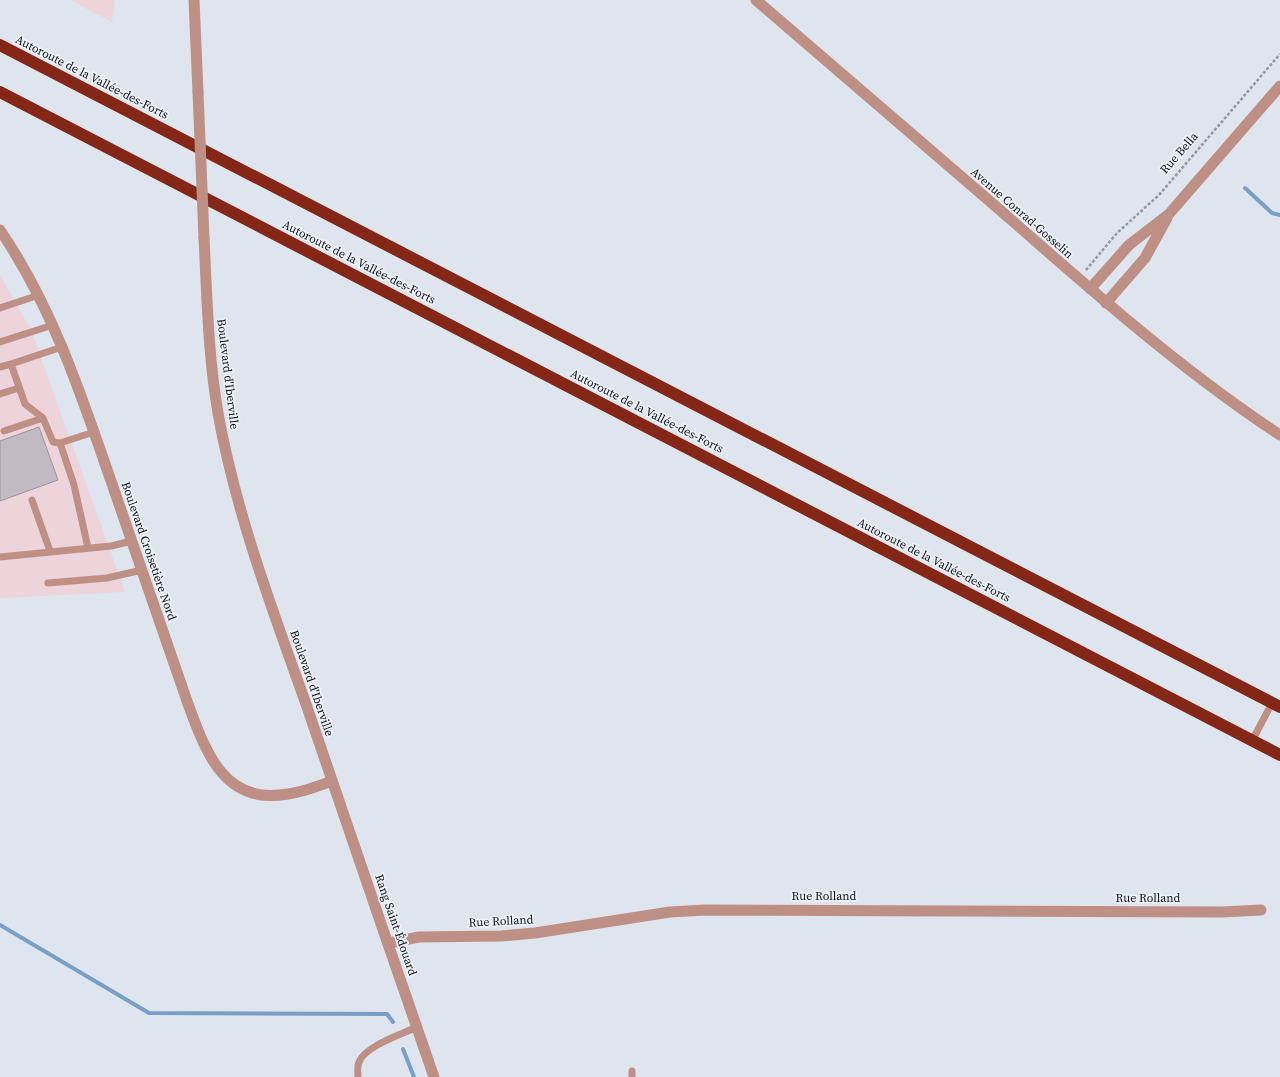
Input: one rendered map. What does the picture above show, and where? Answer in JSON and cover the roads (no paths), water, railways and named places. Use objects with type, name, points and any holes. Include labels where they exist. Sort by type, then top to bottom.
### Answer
[{"type":"highway","name":"Autoroute de la Vallée-des-Forts","points":[[0,45],[1276,705]]},
{"type":"highway","name":"Autoroute de la Vallée-des-Forts","points":[[0,92],[1280,755]]},
{"type":"street","name":"Boulevard d'Iberville","points":[[194,0],[204,238],[212,366],[218,412],[229,463],[246,528],[332,781]]},
{"type":"street","name":"Avenue Conrad-Gosselin","points":[[756,0],[1106,303],[1204,381],[1280,435]]},
{"type":"street","points":[[1090,289],[1129,245],[1169,214],[1280,86]]},
{"type":"street","points":[[1106,303],[1145,258],[1169,214]]},
{"type":"street","name":"Boulevard Croisetière Nord","points":[[0,230],[39,295],[62,347],[94,432],[202,742],[212,762],[227,780],[245,790],[270,795],[294,793],[332,781]]},
{"type":"street","name":"Rang Saint-Édouard","points":[[332,781],[389,942],[434,1077]]},
{"type":"street","name":"Rue Rolland","points":[[389,942],[419,938],[535,933],[670,912],[705,910],[1216,912],[1261,910]]},
{"type":"lane","points":[[0,308],[39,295]]},
{"type":"lane","points":[[0,342],[53,325]]},
{"type":"lane","points":[[0,367],[62,347]]},
{"type":"lane","points":[[11,364],[25,404],[43,418],[53,442],[60,443],[94,432]]},
{"type":"lane","points":[[0,394],[19,388]]},
{"type":"lane","points":[[4,431],[43,418]]},
{"type":"lane","points":[[60,443],[74,485],[86,533],[88,548]]},
{"type":"lane","points":[[32,500],[50,551]]},
{"type":"lane","points":[[0,557],[111,546],[132,541]]},
{"type":"lane","points":[[48,583],[107,578],[142,570]]},
{"type":"lane","points":[[1252,741],[1276,705]]},
{"type":"lane","points":[[358,1077],[358,1063],[361,1057],[382,1043],[417,1027]]},
{"type":"waterway","points":[[1245,188],[1272,213],[1280,215]]},
{"type":"waterway","points":[[0,925],[149,1013],[387,1014],[393,1022]]},
{"type":"waterway","points":[[403,1049],[414,1077]]}]
